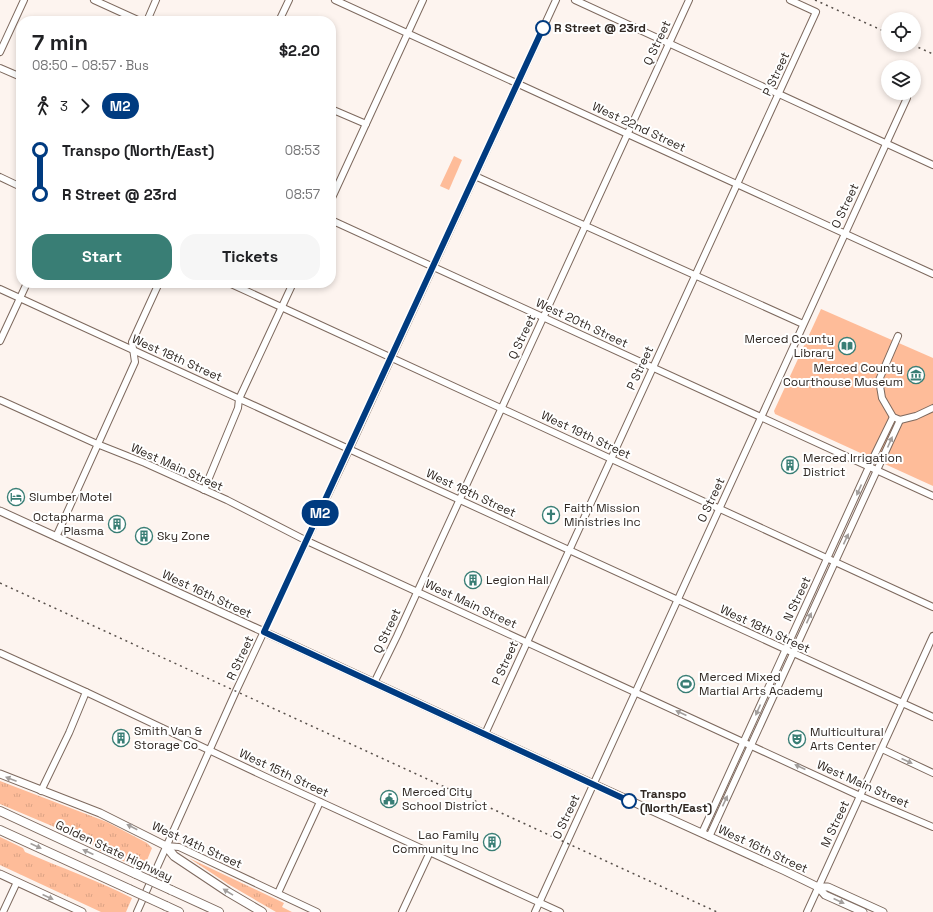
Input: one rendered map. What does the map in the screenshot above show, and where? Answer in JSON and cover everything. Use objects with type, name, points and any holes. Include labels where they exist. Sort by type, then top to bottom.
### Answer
[{"type":"highway","name":"Golden State Highway","points":[[0,811],[219,912]]},
{"type":"highway","points":[[0,830],[179,912]]},
{"type":"highway","points":[[166,846],[174,856],[228,892],[262,912]]},
{"type":"main road","name":"West 16th Street","points":[[0,511],[594,785],[702,833],[818,887],[825,895],[863,912]]},
{"type":"main road","name":"West 14th Street","points":[[0,774],[41,791],[100,812],[166,846]]},
{"type":"main road","points":[[0,874],[82,912]]},
{"type":"main road","name":"West 16th Street","points":[[818,887],[828,887],[884,912]]},
{"type":"street","points":[[17,16],[24,0]]},
{"type":"street","points":[[94,0],[129,16]]},
{"type":"street","points":[[149,16],[156,0]]},
{"type":"street","points":[[281,16],[289,0]]},
{"type":"street","name":"West 22nd Street","points":[[335,0],[933,274]]},
{"type":"street","points":[[336,189],[423,0]]},
{"type":"street","name":"R Street","points":[[137,912],[264,632],[350,450],[556,0]]},
{"type":"street","points":[[575,0],[933,165]]},
{"type":"street","name":"Q Street","points":[[374,683],[689,0]]},
{"type":"street","name":"P Street","points":[[485,734],[816,12],[790,0]]},
{"type":"street","points":[[0,52],[16,17]]},
{"type":"street","points":[[0,68],[16,75]]},
{"type":"street","name":"O Street","points":[[535,912],[906,100]]},
{"type":"street","points":[[336,110],[366,124]]},
{"type":"street","points":[[475,176],[803,324]]},
{"type":"street","points":[[0,177],[16,185]]},
{"type":"street","name":"West 20th Street","points":[[336,222],[933,496]]},
{"type":"street","points":[[0,341],[25,288]]},
{"type":"street","points":[[56,536],[135,362],[132,342],[157,288]]},
{"type":"street","name":"West 19th Street","points":[[240,288],[933,607]]},
{"type":"street","points":[[204,490],[238,408],[239,398],[290,288]]},
{"type":"street","name":"West 18th Street","points":[[0,289],[933,717]]},
{"type":"street","points":[[898,336],[879,380],[882,398],[893,417],[900,420],[916,416],[933,408]]},
{"type":"street","name":"West Main Street","points":[[0,400],[204,490],[307,541],[860,796],[933,828]]},
{"type":"street","name":"N Street","points":[[702,833],[893,417]]},
{"type":"street","name":"N Street","points":[[709,837],[900,420]]},
{"type":"street","name":"M Street","points":[[807,912],[933,636]]},
{"type":"street","name":"West 15th Street","points":[[0,653],[560,912]]},
{"type":"street","points":[[41,791],[70,732],[86,692]]},
{"type":"street","points":[[882,749],[933,773]]},
{"type":"street","points":[[278,893],[320,802]]},
{"type":"street","name":"West 14th Street","points":[[166,846],[179,847],[317,912]]},
{"type":"street","points":[[402,912],[430,852]]},
{"type":"street","points":[[3,912],[17,882]]},
{"type":"green space","points":[[454,156],[462,160],[449,190],[440,186]]},
{"type":"green space","points":[[821,309],[933,358],[933,486],[775,414],[774,411]]},
{"type":"green space","points":[[0,781],[107,822],[147,843],[152,848],[143,870],[96,849],[90,842],[0,804]]},
{"type":"green space","points":[[0,837],[23,848],[25,852],[106,885],[132,898],[126,912],[101,912],[0,865]]},
{"type":"green space","points":[[189,858],[284,903],[282,907],[292,912],[276,912],[228,884]]},
{"type":"railway","points":[[815,0],[881,30]]},
{"type":"railway","points":[[921,49],[933,54]]},
{"type":"railway","points":[[0,583],[717,912]]},
{"type":"bus line","name":"M2","points":[[543,28],[350,450],[264,632],[629,801]]},
{"type":"place","name":"R Street @ 23rd","points":[[543,28]]},
{"type":"place","name":"Merced County Library","points":[[847,346]]},
{"type":"place","name":"Merced County Courthouse Museum","points":[[916,375]]},
{"type":"place","name":"Merced Irrigation District","points":[[790,465]]},
{"type":"place","name":"Slumber Motel","points":[[16,497]]},
{"type":"place","name":"Faith Mission Ministries Inc","points":[[551,515]]},
{"type":"place","name":"Octapharma Plasma","points":[[117,524]]},
{"type":"place","name":"Sky Zone","points":[[144,536]]},
{"type":"place","name":"Legion Hall","points":[[473,580]]},
{"type":"place","name":"Merced Mixed Martial Arts Academy","points":[[686,684]]},
{"type":"place","name":"Smith Van & Storage Co","points":[[121,738]]},
{"type":"place","name":"Multicultural Arts Center","points":[[797,739]]},
{"type":"place","name":"Merced City School District","points":[[389,799]]},
{"type":"place","name":"Transpo (North/East)","points":[[629,801]]},
{"type":"place","name":"Lao Family Community Inc","points":[[492,842]]}]
